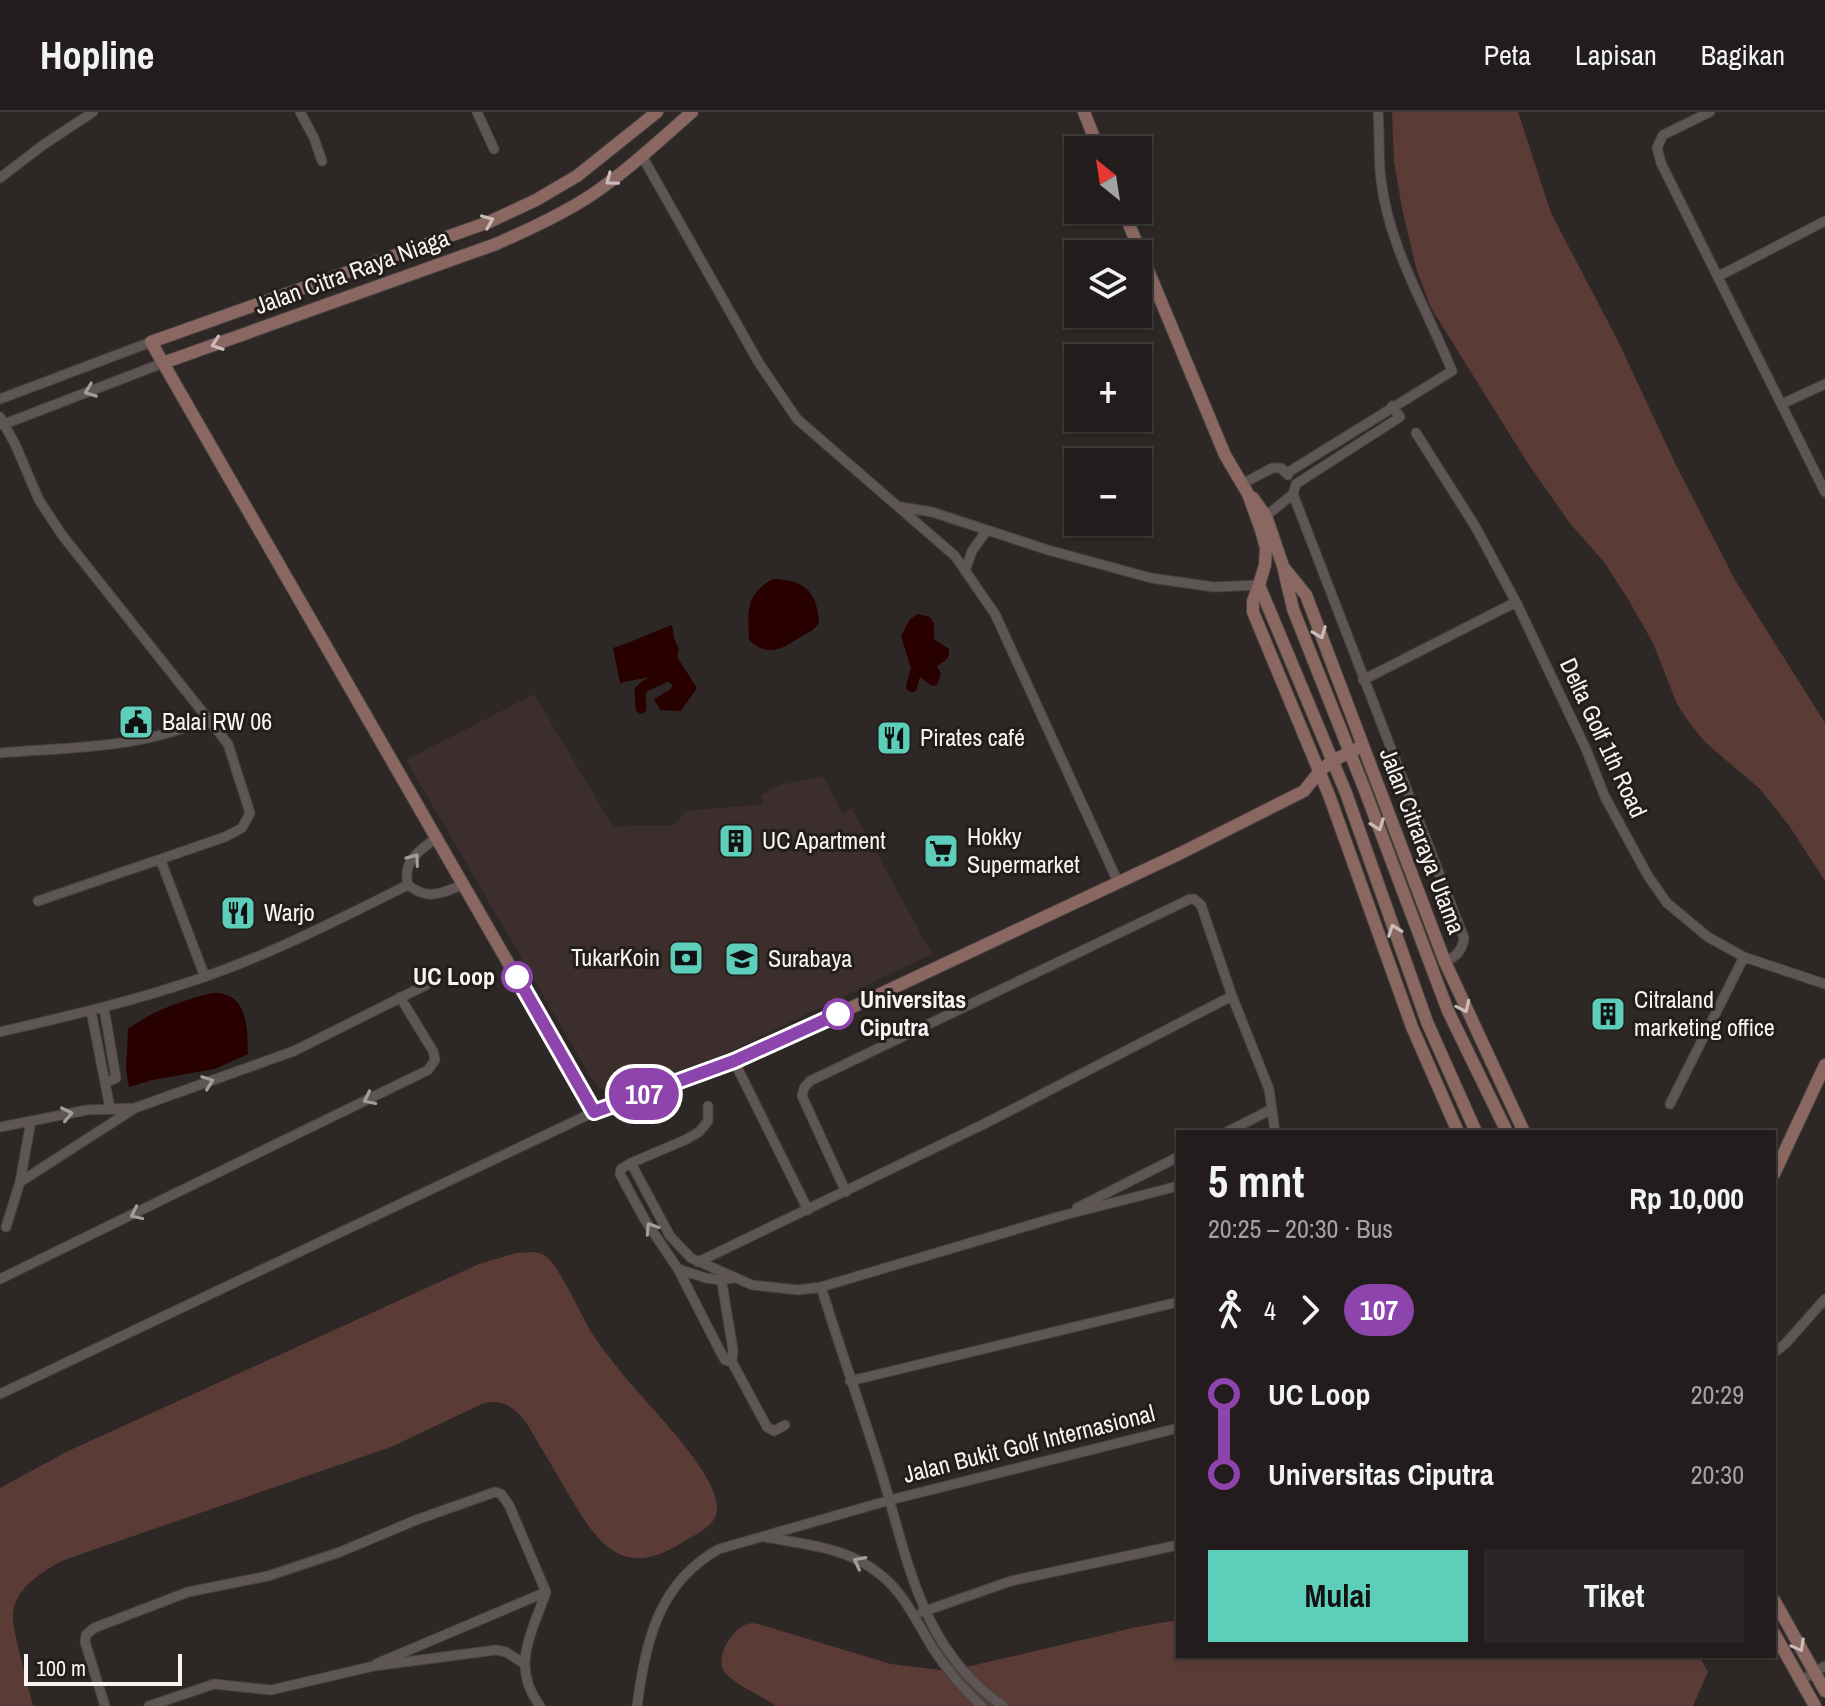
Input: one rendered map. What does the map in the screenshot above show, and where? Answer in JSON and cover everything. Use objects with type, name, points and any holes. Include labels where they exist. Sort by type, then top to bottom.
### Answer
[{"type":"street","points":[[0,178],[93,112]]},
{"type":"street","points":[[300,112],[322,161]]},
{"type":"street","points":[[477,112],[494,149]]},
{"type":"street","name":"Jalan Citra Raya Niaga","points":[[0,399],[489,222],[577,176],[657,112]]},
{"type":"street","name":"Jalan Citra Raya Niaga","points":[[2,423],[496,244],[546,221],[589,196],[642,156],[692,112]]},
{"type":"street","points":[[1084,112],[1093,136]]},
{"type":"street","points":[[1287,473],[1452,371],[1421,307],[1390,223],[1381,181],[1378,112]]},
{"type":"street","points":[[1710,112],[1663,135],[1657,148],[1661,163],[1825,492]]},
{"type":"street","points":[[630,135],[759,363],[797,419],[955,556],[995,614],[1118,882]]},
{"type":"street","points":[[1719,276],[1824,222]]},
{"type":"street","name":"Jalan Citraraya Utama","points":[[1129,224],[1225,455],[1245,489],[1266,548],[1265,565],[1253,601],[1253,612],[1329,795],[1412,1027],[1457,1130]]},
{"type":"street","points":[[151,342],[594,1112]]},
{"type":"street","points":[[1782,404],[1825,384]]},
{"type":"street","points":[[1266,516],[1294,489],[1400,417],[1392,406]]},
{"type":"street","points":[[2,423],[39,500],[56,526],[228,744],[249,808],[242,828],[225,837],[38,901]]},
{"type":"street","name":"Delta Golf 1th Road","points":[[1416,433],[1475,526],[1516,602],[1545,657],[1605,797],[1648,876],[1667,903],[1687,921],[1744,957],[1825,984]]},
{"type":"street","points":[[1245,489],[1272,468],[1281,468],[1287,473],[1294,489],[1363,680],[1464,938],[1463,947],[1457,955],[1445,962]]},
{"type":"street","name":"Jalan Citraraya Utama","points":[[1245,489],[1266,516],[1293,609],[1448,1011],[1506,1130]]},
{"type":"street","points":[[897,506],[932,512],[1048,550],[1151,578],[1214,587],[1259,585],[1346,793],[1427,1022],[1475,1130]]},
{"type":"street","points":[[965,571],[972,551],[987,530]]},
{"type":"street","name":"Jalan Citraraya Utama","points":[[1283,566],[1306,595],[1445,962],[1523,1130]]},
{"type":"street","points":[[1363,680],[1516,602]]},
{"type":"street","points":[[0,753],[130,741],[185,728],[207,718]]},
{"type":"street","points":[[0,1394],[594,1112],[734,1061],[1118,882],[1304,791],[1332,761],[1363,746]]},
{"type":"street","points":[[1304,791],[1329,795],[1378,783]]},
{"type":"street","points":[[408,885],[406,870],[409,861],[436,838]]},
{"type":"street","points":[[161,861],[205,977]]},
{"type":"street","points":[[408,885],[432,895],[463,885]]},
{"type":"street","points":[[0,1032],[104,1008],[205,977],[339,920],[408,885]]},
{"type":"street","points":[[846,1192],[802,1096],[804,1088],[817,1077],[1190,899],[1201,905],[1232,996],[1269,1089],[1275,1130]]},
{"type":"street","points":[[1670,1104],[1744,957]]},
{"type":"street","points":[[20,1182],[135,1108],[294,1051],[426,985]]},
{"type":"street","points":[[698,1262],[846,1192],[1232,996]]},
{"type":"street","points":[[0,1279],[428,1070],[435,1060],[433,1051],[400,997]]},
{"type":"street","points":[[104,1008],[116,1078],[105,1083]]},
{"type":"street","points":[[91,1011],[110,1108]]},
{"type":"street","points":[[734,1061],[808,1210]]},
{"type":"street","points":[[1776,1170],[1822,1078],[1825,1065]]},
{"type":"street","points":[[708,1106],[708,1121],[699,1132],[631,1163],[621,1169],[620,1174],[645,1220],[678,1269],[723,1357],[732,1362],[767,1427],[774,1431],[785,1425]]},
{"type":"street","points":[[0,1127],[87,1110],[135,1108]]},
{"type":"street","points":[[1231,1130],[1272,1109]]},
{"type":"street","points":[[6,1227],[20,1182],[31,1121]]},
{"type":"street","points":[[1061,1216],[1176,1158]]},
{"type":"street","points":[[631,1163],[670,1236],[685,1254],[720,1275],[733,1350],[732,1362]]},
{"type":"street","points":[[678,1269],[720,1275],[774,1289],[821,1287],[1061,1216],[1176,1187]]},
{"type":"street","points":[[821,1287],[890,1500],[920,1613],[934,1650],[959,1685],[982,1706]]},
{"type":"street","points":[[1776,1351],[1825,1299]]},
{"type":"street","points":[[850,1381],[1176,1302]]},
{"type":"street","name":"Jalan Bukit Golf Internasional","points":[[637,1706],[642,1669],[663,1602],[701,1559],[719,1549],[890,1500],[1176,1428]]},
{"type":"street","points":[[105,1706],[85,1642],[86,1635],[94,1628],[188,1592],[268,1576],[340,1552],[489,1492],[501,1494],[509,1505],[546,1592],[523,1663],[528,1686],[540,1706]]},
{"type":"street","points":[[762,1537],[807,1545],[861,1562],[891,1583],[920,1613],[970,1681],[1003,1706]]},
{"type":"street","points":[[920,1613],[1011,1581],[1176,1545]]},
{"type":"street","points":[[374,1666],[546,1592]]},
{"type":"street","points":[[1776,1603],[1819,1669],[1825,1691]]},
{"type":"street","points":[[1776,1637],[1815,1706]]},
{"type":"street","points":[[149,1706],[214,1684],[271,1690],[374,1666],[496,1650],[506,1652],[523,1663]]},
{"type":"street","points":[[1800,1681],[1819,1669]]},
{"type":"shaded area","points":[[1392,112],[1518,112],[1551,213],[1618,341],[1675,463],[1735,580],[1825,723],[1825,881],[1790,827],[1761,790],[1705,742],[1691,725],[1677,704],[1653,643],[1628,599],[1604,562],[1569,522],[1527,462],[1431,308],[1416,268],[1402,208],[1394,162]]},
{"type":"shaded area","points":[[773,579],[794,582],[808,590],[816,603],[819,623],[790,643],[771,650],[749,640],[748,620],[753,597]]},
{"type":"shaded area","points":[[918,614],[930,617],[934,624],[934,639],[949,649],[949,656],[937,666],[941,674],[937,685],[932,686],[920,677],[916,691],[912,692],[907,690],[906,685],[911,668],[901,636],[910,619]]},
{"type":"shaded area","points":[[672,625],[679,650],[677,657],[697,688],[681,711],[660,710],[654,699],[670,690],[673,685],[667,681],[647,678],[620,683],[613,648]]},
{"type":"shaded area","name":"Universitas Ciputra","points":[[534,694],[613,826],[674,825],[685,811],[763,804],[761,795],[779,785],[823,776],[842,813],[852,808],[932,954],[725,1054],[621,1091],[610,1092],[596,1086],[406,760]]},
{"type":"shaded area","points":[[213,993],[225,994],[239,1005],[246,1023],[248,1054],[215,1069],[129,1087],[126,1070],[128,1029],[168,1007]]},
{"type":"shaded area","points":[[516,1253],[543,1254],[550,1260],[598,1342],[706,1477],[715,1495],[717,1510],[709,1525],[661,1554],[642,1558],[612,1550],[588,1525],[526,1422],[508,1405],[484,1403],[391,1447],[64,1560],[48,1569],[19,1595],[13,1613],[17,1644],[33,1706],[0,1706],[0,1488],[66,1452],[479,1264]]},
{"type":"shaded area","points":[[1176,1620],[1176,1658],[1700,1658],[1708,1672],[1693,1706],[776,1706],[734,1681],[722,1665],[723,1651],[731,1637],[741,1627],[752,1623],[891,1664],[940,1670],[971,1666]]},
{"type":"waterway","points":[[641,708],[640,691],[663,678]]},
{"type":"bus line","name":"107","points":[[517,977],[594,1112],[734,1061],[838,1014]]},
{"type":"place","name":"Balai RW 06","points":[[136,722]]},
{"type":"place","name":"Pirates café","points":[[894,738]]},
{"type":"place","name":"UC Apartment","points":[[736,841]]},
{"type":"place","name":"Hokky Supermarket","points":[[941,851]]},
{"type":"place","name":"Warjo","points":[[238,913]]},
{"type":"place","name":"TukarKoin","points":[[686,958]]},
{"type":"place","name":"Surabaya","points":[[742,959]]},
{"type":"place","name":"UC Loop","points":[[517,977]]},
{"type":"place","name":"Universitas Ciputra","points":[[838,1014]]},
{"type":"place","name":"Citraland marketing office","points":[[1608,1014]]}]
